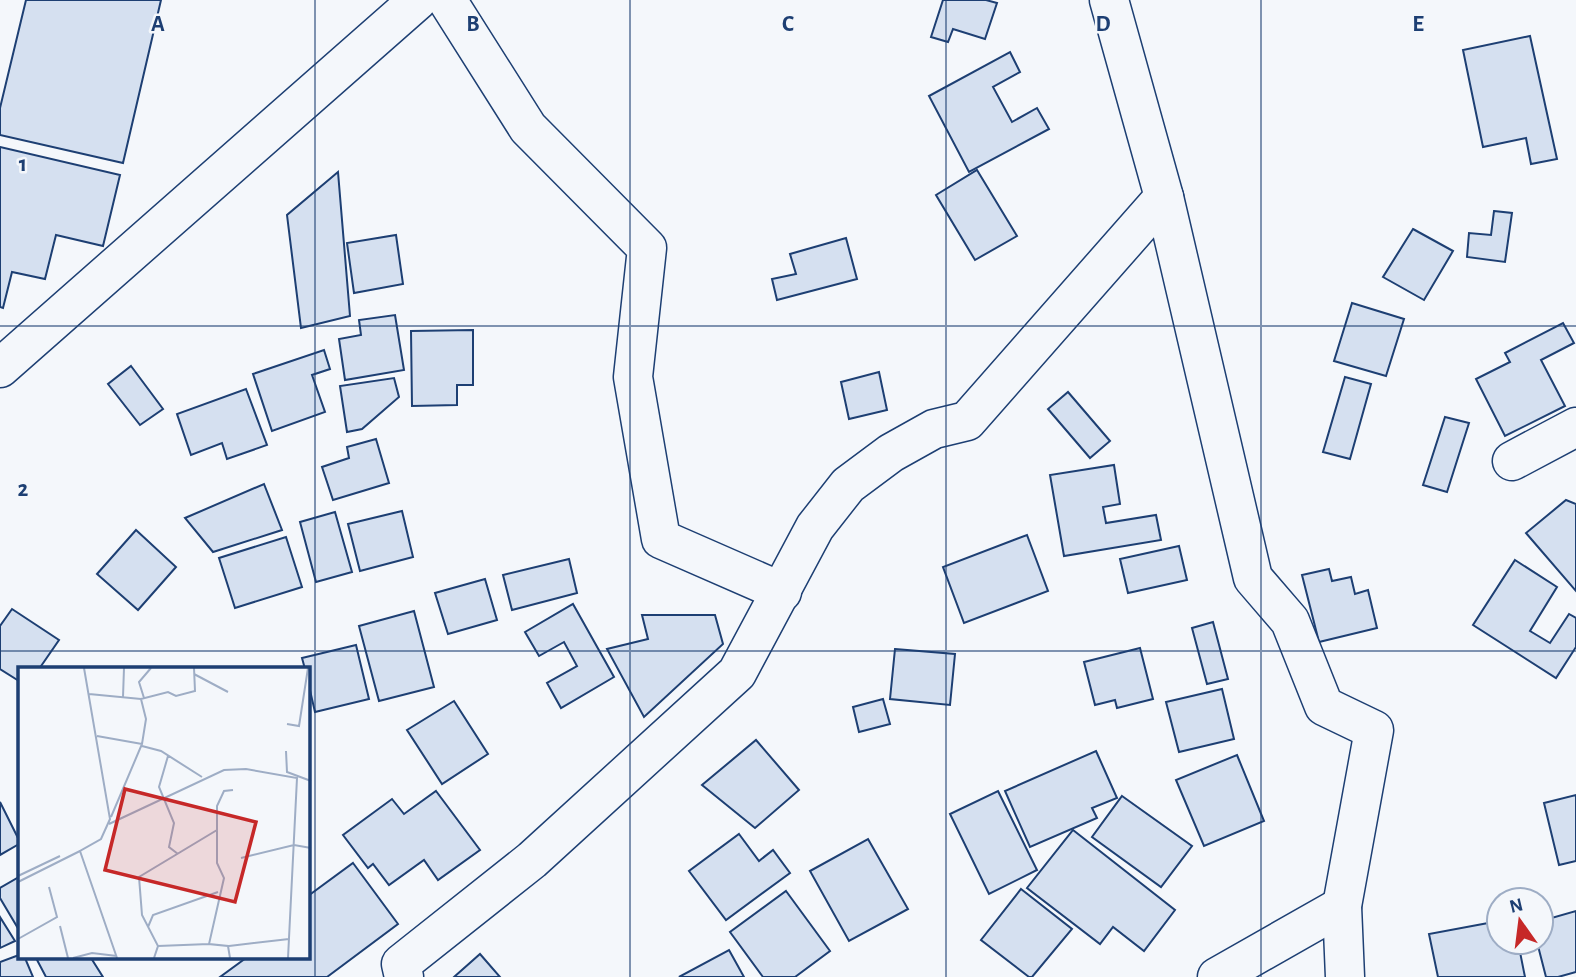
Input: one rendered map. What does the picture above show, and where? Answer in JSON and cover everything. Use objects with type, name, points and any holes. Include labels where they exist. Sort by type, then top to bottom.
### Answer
[{"type":"street","points":[[0,368],[418,0]]},
{"type":"street","points":[[447,0],[528,128],[647,248],[633,377],[661,539],[782,592]]},
{"type":"street","points":[[1109,0],[1164,197],[1253,578],[1290,621],[1324,706],[1374,730],[1342,906],[1345,977]]},
{"type":"street","points":[[404,977],[401,964],[532,860],[737,673],[815,527],[848,485],[891,453],[934,429],[967,421],[1164,197]]},
{"type":"street","points":[[1512,461],[1576,428]]},
{"type":"street","points":[[1217,977],[1342,906]]},
{"type":"building","points":[[26,0],[161,0],[123,163],[0,135],[0,108]]},
{"type":"building","points":[[943,0],[986,0],[997,3],[985,39],[953,29],[948,42],[931,37]]},
{"type":"building","points":[[1530,36],[1557,159],[1531,164],[1526,138],[1483,147],[1463,50]]},
{"type":"building","points":[[1010,52],[1020,72],[993,87],[1012,122],[1037,108],[1049,129],[969,172],[929,96]]},
{"type":"building","points":[[0,147],[120,175],[103,246],[56,235],[45,279],[12,272],[3,308],[0,307]]},
{"type":"building","points":[[977,170],[1017,236],[975,260],[936,195]]},
{"type":"building","points":[[338,172],[350,316],[301,328],[287,215]]},
{"type":"building","points":[[1494,211],[1512,213],[1505,262],[1467,257],[1469,233],[1491,235]]},
{"type":"building","points":[[1413,229],[1453,251],[1424,300],[1383,277]]},
{"type":"building","points":[[396,235],[403,284],[354,293],[347,243]]},
{"type":"building","points":[[846,238],[857,279],[777,300],[772,279],[796,274],[790,254]]},
{"type":"building","points":[[1352,303],[1404,319],[1386,376],[1334,361]]},
{"type":"building","points":[[395,315],[404,370],[345,380],[339,339],[361,335],[359,320]]},
{"type":"building","points":[[1563,323],[1574,343],[1541,360],[1565,406],[1505,436],[1476,379],[1510,362],[1505,353]]},
{"type":"building","points":[[473,330],[473,385],[457,385],[457,405],[412,406],[411,331]]},
{"type":"building","points":[[324,350],[330,369],[312,375],[325,412],[272,431],[253,374]]},
{"type":"building","points":[[131,366],[163,409],[140,425],[108,384]]},
{"type":"building","points":[[879,372],[887,410],[849,419],[841,382]]},
{"type":"building","points":[[1345,377],[1371,384],[1350,459],[1323,452]]},
{"type":"building","points":[[394,378],[399,397],[362,429],[347,432],[340,386]]},
{"type":"building","points":[[246,389],[267,445],[227,459],[222,443],[191,455],[177,414]]},
{"type":"building","points":[[1068,392],[1110,441],[1090,458],[1048,409]]},
{"type":"building","points":[[1445,417],[1469,423],[1447,492],[1423,485]]},
{"type":"building","points":[[376,439],[389,483],[333,500],[322,467],[349,458],[347,447]]},
{"type":"building","points":[[1114,465],[1120,504],[1103,507],[1106,523],[1156,515],[1161,540],[1064,556],[1050,475]]},
{"type":"building","points":[[264,484],[282,530],[213,552],[185,518]]},
{"type":"building","points":[[1566,500],[1576,504],[1576,591],[1526,533]]},
{"type":"building","points":[[402,511],[413,557],[360,571],[348,524]]},
{"type":"building","points":[[335,512],[352,572],[316,582],[300,522]]},
{"type":"building","points":[[136,530],[176,567],[138,610],[97,574]]},
{"type":"building","points":[[1027,535],[1048,591],[964,623],[943,567]]},
{"type":"building","points":[[286,537],[302,587],[235,608],[219,558]]},
{"type":"building","points":[[1179,546],[1187,580],[1128,593],[1120,559]]},
{"type":"building","points":[[569,559],[577,593],[512,610],[503,575]]},
{"type":"building","points":[[1515,560],[1557,587],[1530,631],[1550,643],[1569,614],[1576,618],[1576,647],[1556,678],[1473,625]]},
{"type":"building","points":[[1329,569],[1332,581],[1351,577],[1355,594],[1368,590],[1377,628],[1319,642],[1302,575]]},
{"type":"building","points":[[485,579],[497,620],[448,634],[435,593]]},
{"type":"building","points":[[573,604],[614,677],[561,708],[547,683],[577,666],[564,642],[539,656],[525,632]]},
{"type":"building","points":[[12,609],[59,640],[40,667],[18,667],[18,680],[0,669],[0,626]]},
{"type":"building","points":[[414,611],[434,687],[379,701],[359,626]]},
{"type":"building","points":[[642,615],[715,615],[723,644],[644,717],[607,649],[648,639]]},
{"type":"building","points":[[1213,622],[1228,679],[1207,684],[1192,628]]},
{"type":"building","points":[[356,645],[369,699],[315,712],[310,691],[310,667],[304,667],[302,658]]},
{"type":"building","points":[[1140,648],[1153,699],[1117,708],[1115,700],[1095,705],[1084,662]]},
{"type":"building","points":[[895,649],[955,654],[950,705],[890,699]]},
{"type":"building","points":[[1222,689],[1234,739],[1179,752],[1166,702]]},
{"type":"building","points":[[883,699],[890,724],[859,732],[853,707]]},
{"type":"building","points":[[454,701],[488,754],[442,784],[407,730]]},
{"type":"building","points":[[756,740],[799,790],[755,828],[702,785]]},
{"type":"building","points":[[1096,751],[1117,798],[1092,808],[1097,818],[1030,847],[1005,791]]},
{"type":"building","points":[[1237,755],[1264,821],[1204,846],[1176,780]]},
{"type":"building","points":[[436,791],[480,850],[438,880],[424,860],[389,885],[373,864],[368,868],[343,835],[392,799],[404,814]]},
{"type":"building","points":[[998,791],[1037,870],[989,894],[950,814]]},
{"type":"building","points":[[1576,795],[1576,861],[1559,865],[1544,803]]},
{"type":"building","points":[[1122,796],[1192,846],[1161,887],[1092,837]]},
{"type":"building","points":[[0,802],[18,838],[18,845],[0,855]]},
{"type":"building","points":[[1073,830],[1175,910],[1144,951],[1113,927],[1100,944],[1027,888]]},
{"type":"building","points":[[739,834],[759,861],[773,850],[790,873],[726,920],[689,871]]},
{"type":"building","points":[[868,839],[908,909],[849,941],[810,871]]},
{"type":"building","points":[[353,863],[398,924],[327,977],[220,977],[243,960],[310,960],[310,895]]},
{"type":"building","points":[[18,878],[18,928],[0,898],[0,888]]},
{"type":"building","points":[[1021,889],[1072,929],[1032,977],[981,940]]},
{"type":"building","points":[[786,891],[830,951],[795,977],[763,977],[730,932]]},
{"type":"building","points":[[1576,911],[1576,972],[1546,977],[1541,956],[1555,956],[1555,917]]},
{"type":"building","points":[[0,917],[15,941],[0,948]]},
{"type":"building","points":[[1485,924],[1485,956],[1521,956],[1525,977],[1438,977],[1429,934]]},
{"type":"building","points":[[729,950],[744,977],[679,977]]},
{"type":"building","points":[[480,954],[500,977],[454,977]]},
{"type":"building","points":[[18,955],[18,960],[26,960],[33,977],[0,977],[0,962]]},
{"type":"building","points":[[37,960],[92,960],[103,977],[46,977]]}]
